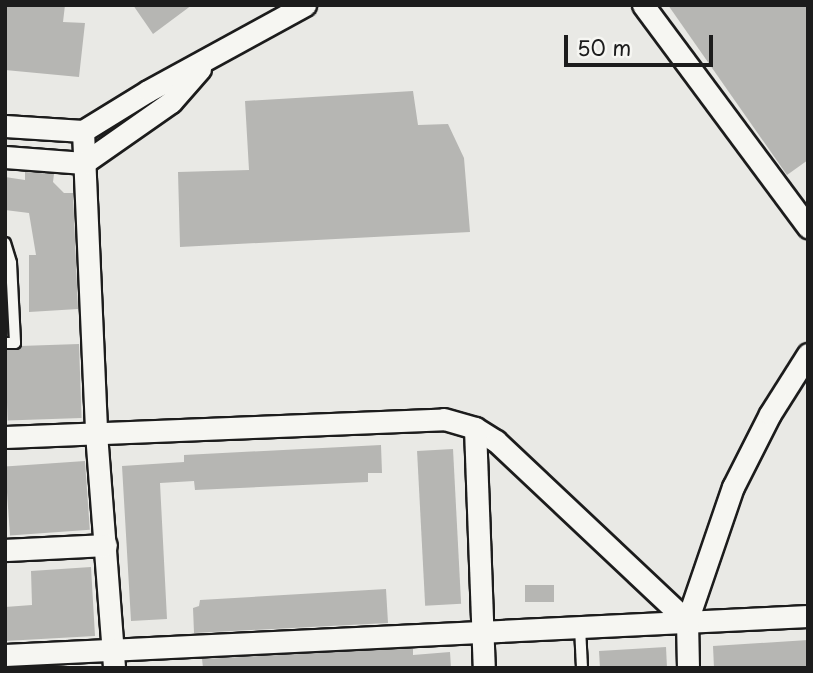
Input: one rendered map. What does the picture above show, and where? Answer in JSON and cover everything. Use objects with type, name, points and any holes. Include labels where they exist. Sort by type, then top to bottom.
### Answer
[{"type":"street","points":[[5,126],[83,131],[148,91],[305,5]]},
{"type":"street","points":[[643,5],[808,227]]},
{"type":"street","points":[[5,157],[84,163],[171,102],[208,59]]},
{"type":"street","points":[[83,131],[96,433],[113,659]]},
{"type":"street","points":[[688,668],[687,621],[733,487],[770,414],[808,354]]},
{"type":"street","points":[[5,437],[443,419],[475,428],[496,441],[687,621]]},
{"type":"street","points":[[475,428],[484,668]]},
{"type":"street","points":[[5,550],[106,545]]},
{"type":"street","points":[[5,655],[113,659],[580,627],[808,616]]},
{"type":"lane","points":[[5,243],[12,263],[15,343],[5,343]]},
{"type":"lane","points":[[580,627],[582,668]]},
{"type":"building","points":[[5,5],[65,5],[63,22],[85,23],[79,77],[5,70]]},
{"type":"building","points":[[133,5],[192,5],[153,34]]},
{"type":"building","points":[[668,5],[808,5],[808,160],[787,175]]},
{"type":"building","points":[[413,91],[418,125],[448,124],[464,158],[470,232],[180,247],[178,172],[249,170],[245,101]]},
{"type":"building","points":[[25,172],[54,174],[53,182],[64,193],[73,193],[78,309],[29,312],[29,255],[36,255],[29,213],[5,210],[5,177],[25,180]]},
{"type":"building","points":[[79,344],[82,418],[8,421],[5,347]]},
{"type":"building","points":[[381,445],[382,473],[368,473],[368,482],[195,490],[194,481],[160,483],[167,619],[131,621],[122,466],[184,462],[184,455]]},
{"type":"building","points":[[453,449],[461,604],[425,606],[417,451]]},
{"type":"building","points":[[85,461],[90,530],[10,535],[5,467]]},
{"type":"building","points":[[91,567],[95,636],[5,641],[5,607],[32,605],[31,571]]},
{"type":"building","points":[[525,585],[554,585],[554,602],[525,602]]},
{"type":"building","points":[[386,589],[388,623],[194,633],[193,608],[199,606],[200,600]]},
{"type":"building","points":[[808,640],[808,668],[714,668],[713,646]]},
{"type":"building","points":[[666,647],[667,668],[600,668],[599,651]]},
{"type":"building","points":[[413,649],[413,655],[450,652],[451,668],[203,668],[202,659]]}]
